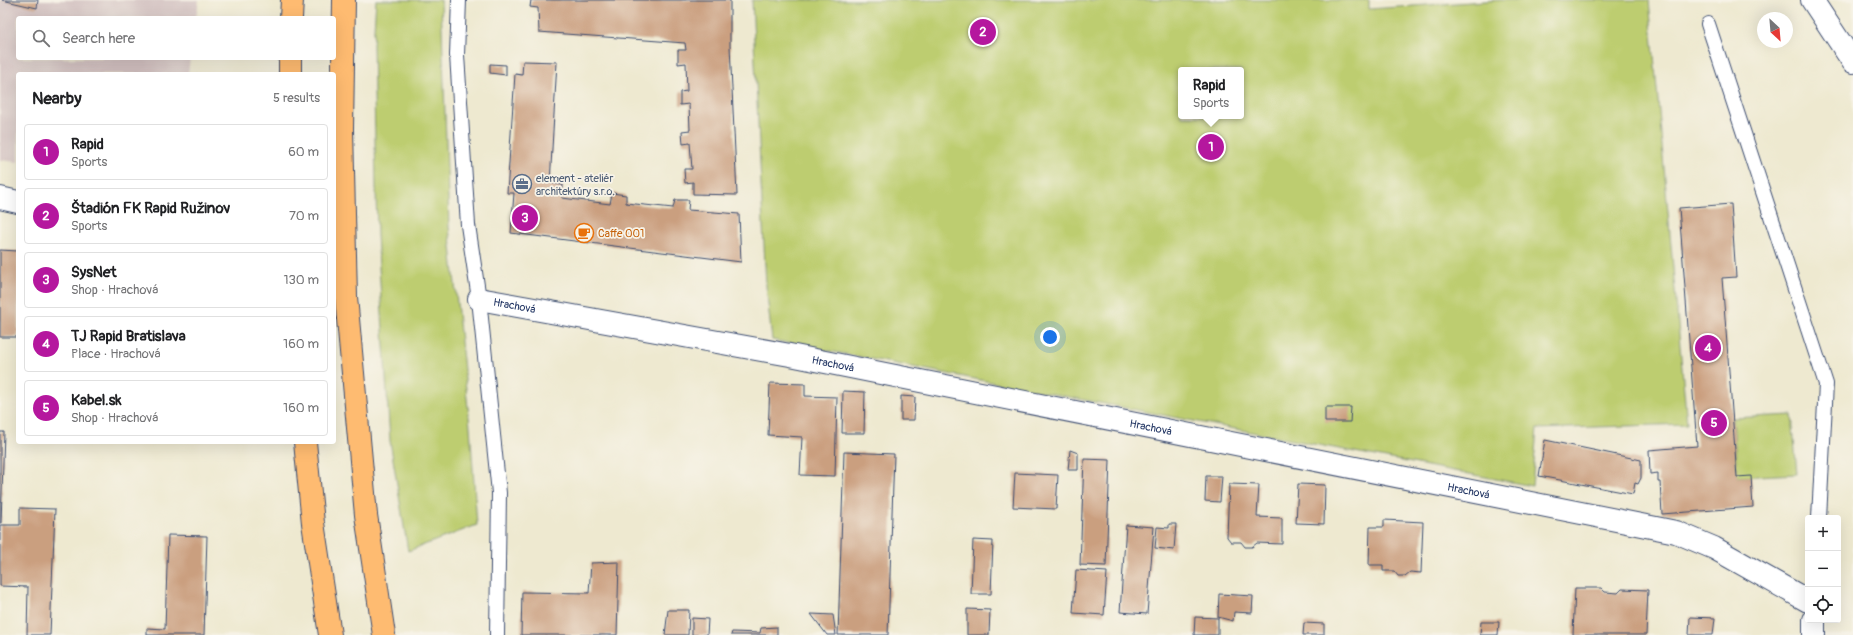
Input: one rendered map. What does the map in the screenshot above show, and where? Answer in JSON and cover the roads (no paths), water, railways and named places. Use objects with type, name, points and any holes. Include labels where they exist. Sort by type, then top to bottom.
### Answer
[{"type":"highway","points":[[291,16],[292,0]]},
{"type":"highway","points":[[344,0],[342,129],[346,297],[366,515],[384,635]]},
{"type":"highway","points":[[290,60],[290,72]]},
{"type":"highway","points":[[305,444],[313,523],[330,635]]},
{"type":"street","points":[[1812,0],[1853,62]]},
{"type":"street","points":[[0,198],[16,202]]},
{"type":"street","name":"Hrachová","points":[[479,299],[798,357],[1676,532],[1714,548],[1805,599]]},
{"type":"street","points":[[1814,623],[1814,635]]},
{"type":"lane","name":"Hrachová","points":[[459,0],[457,55],[467,209],[479,299],[499,493],[498,635]]},
{"type":"lane","points":[[1708,24],[1826,384],[1819,515]]},
{"type":"place","name":"Štadión FK Rapid Ružinov","points":[[983,32]]},
{"type":"place","name":"Rapid","points":[[1211,147]]},
{"type":"place","name":"element - ateliér architektúry s.r.o.","points":[[522,184]]},
{"type":"place","name":"SysNet","points":[[525,218]]},
{"type":"place","name":"Caffe 001","points":[[584,233]]},
{"type":"place","name":"TJ Rapid Bratislava","points":[[1708,348]]},
{"type":"place","name":"Kabel.sk","points":[[1714,423]]}]
